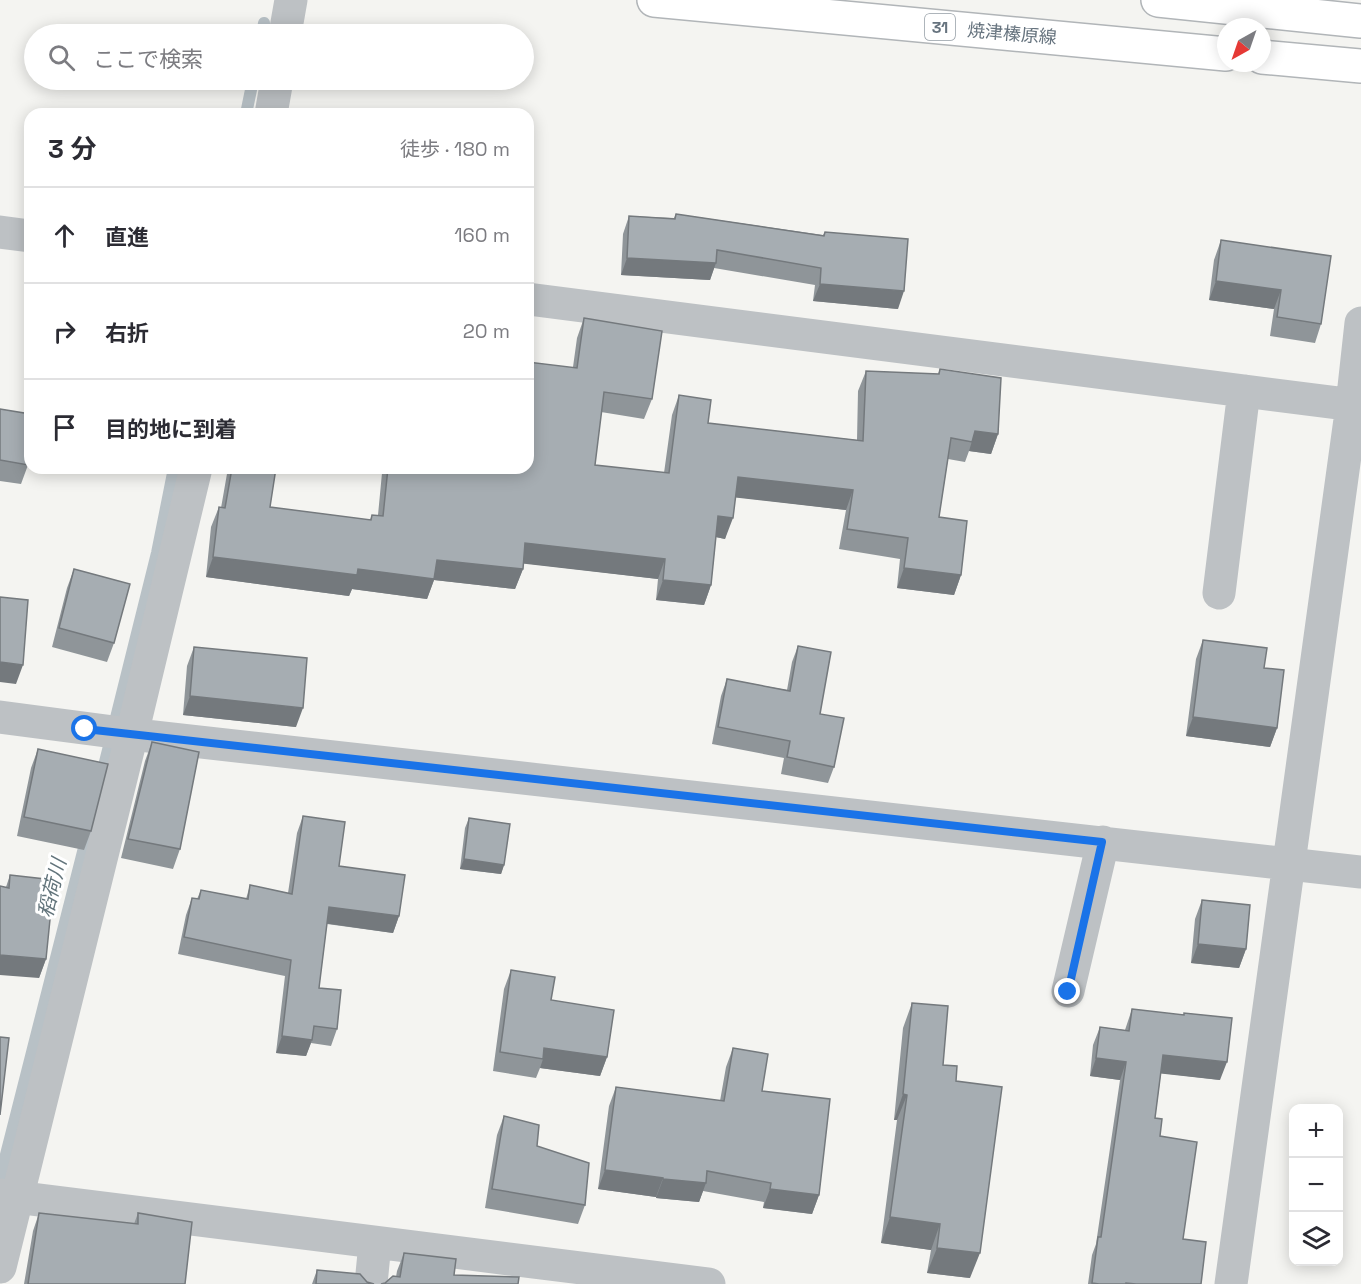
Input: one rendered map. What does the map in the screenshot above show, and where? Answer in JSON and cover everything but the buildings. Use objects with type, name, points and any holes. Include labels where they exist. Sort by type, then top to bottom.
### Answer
[{"type":"main road","name":"焼津榛原線","points":[[654,0],[1217,53]]},
{"type":"main road","points":[[1158,0],[1361,21]]},
{"type":"main road","points":[[1271,58],[1361,66]]},
{"type":"street","points":[[287,24],[291,0]]},
{"type":"street","points":[[272,108],[275,90]]},
{"type":"street","points":[[0,232],[24,235]]},
{"type":"street","points":[[534,300],[1357,405]]},
{"type":"street","points":[[1231,1284],[1289,863],[1357,405],[1361,323]]},
{"type":"street","points":[[1219,593],[1244,391]]},
{"type":"street","points":[[0,1266],[10,1197],[195,474]]},
{"type":"street","points":[[0,717],[85,729],[1361,872]]},
{"type":"street","points":[[1068,992],[1102,842]]},
{"type":"street","points":[[10,1197],[709,1284]]},
{"type":"street","points":[[371,1284],[375,1243]]},
{"type":"waterway","name":"稻荷川","points":[[247,108],[251,90]]},
{"type":"waterway","name":"稻荷川","points":[[101,778],[157,553],[173,474]]},
{"type":"waterway","name":"稻荷川","points":[[0,1178],[87,836]]},
{"type":"route","points":[[85,729],[1102,842],[1068,992]]}]
